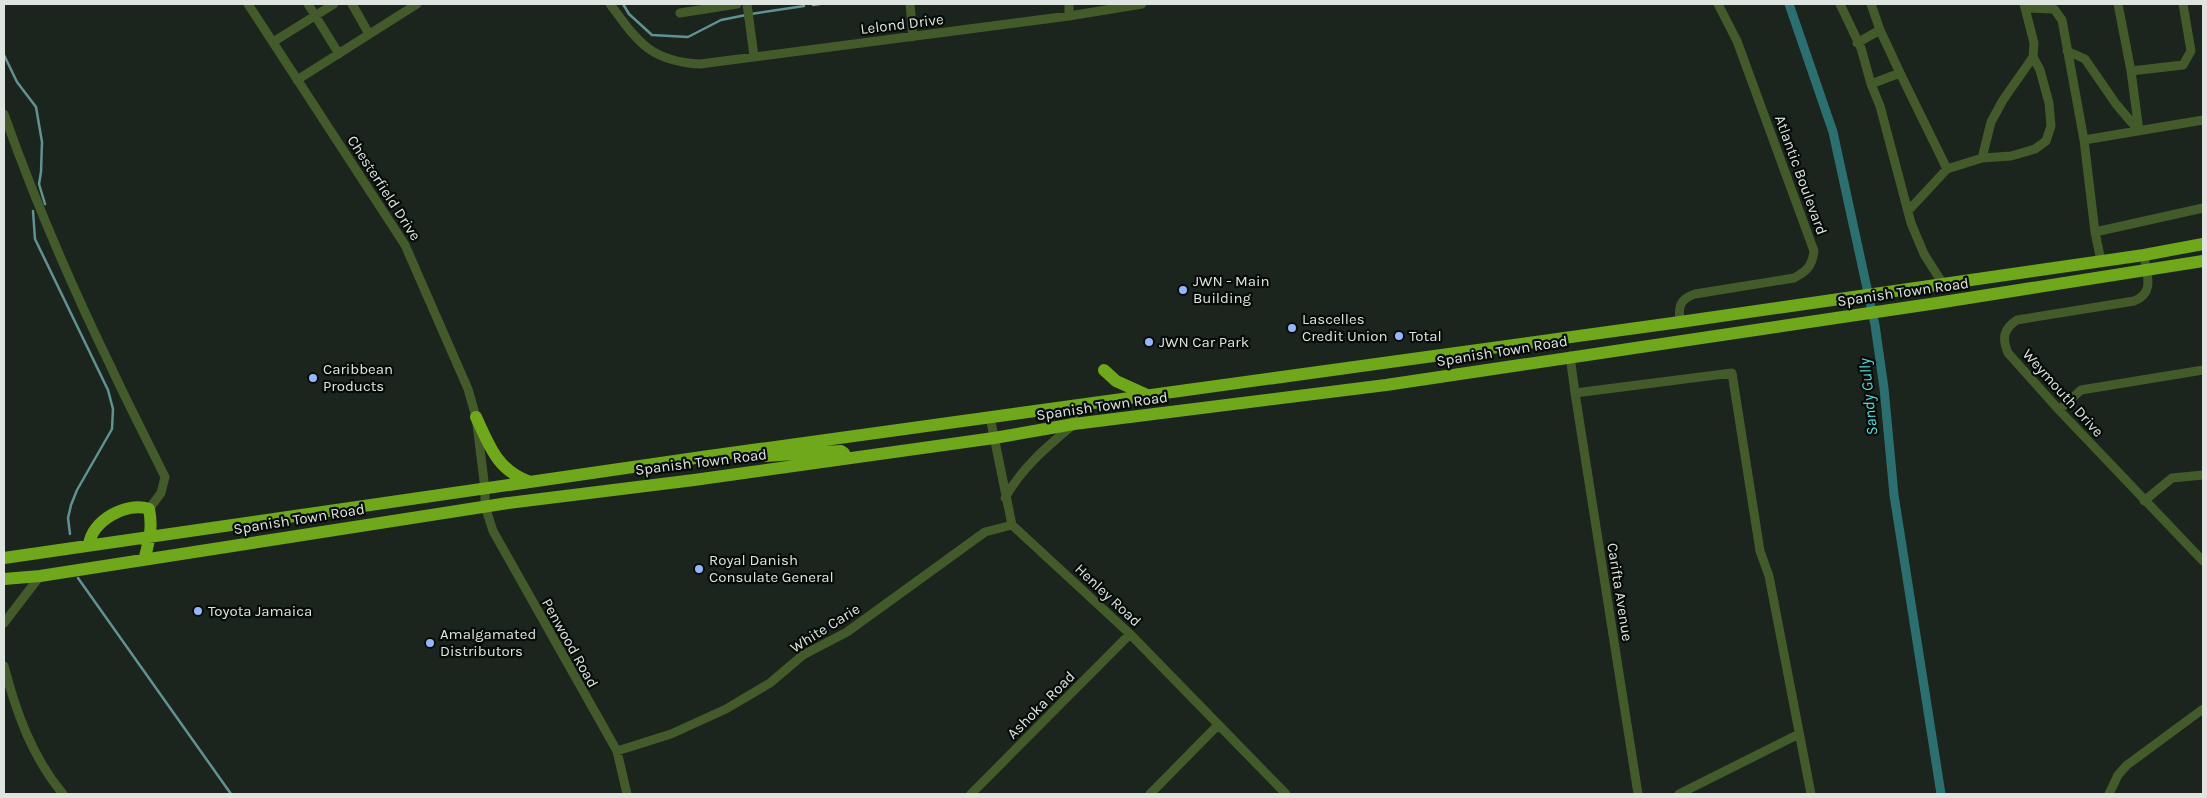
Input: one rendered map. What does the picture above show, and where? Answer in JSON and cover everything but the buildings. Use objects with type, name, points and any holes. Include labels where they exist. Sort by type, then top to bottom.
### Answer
[{"type":"highway","name":"Spanish Town Road","points":[[4,558],[708,456],[1680,322],[2144,255],[2203,244]]},
{"type":"highway","name":"Spanish Town Road","points":[[4,579],[40,576],[485,506],[694,480],[994,438],[1074,424],[1386,385],[1570,356],[1937,303],[2203,261]]},
{"type":"highway","points":[[1382,363],[1386,385]]},
{"type":"highway","points":[[1104,370],[1116,381],[1148,396]]},
{"type":"highway","points":[[476,418],[491,449],[503,466],[518,478],[532,483]]},
{"type":"highway","points":[[708,456],[715,460],[841,451],[847,458]]},
{"type":"highway","points":[[89,545],[94,531],[107,518],[124,508],[142,506],[149,509],[152,522],[151,536],[144,560]]},
{"type":"street","name":"Chesterfield Drive","points":[[248,4],[400,234],[468,389],[476,418],[485,489]]},
{"type":"street","points":[[308,4],[338,54]]},
{"type":"street","points":[[272,42],[334,4]]},
{"type":"street","points":[[352,4],[369,34]]},
{"type":"street","points":[[297,80],[417,4]]},
{"type":"street","name":"Lelond Drive","points":[[610,4],[636,37],[658,56],[668,60],[700,64],[1069,16],[1142,4]]},
{"type":"street","points":[[680,13],[737,4]]},
{"type":"street","points":[[747,4],[754,56]]},
{"type":"street","points":[[910,4],[913,37]]},
{"type":"street","points":[[1069,4],[1069,16]]},
{"type":"street","name":"Atlantic Boulevard","points":[[1680,322],[1678,307],[1685,298],[1695,294],[1794,278],[1807,271],[1813,263],[1814,251],[1737,41],[1718,4]]},
{"type":"street","points":[[1840,4],[1856,43],[1860,48],[1880,106],[1908,210],[1924,254],[1943,284]]},
{"type":"street","points":[[1871,4],[1880,30],[1947,169]]},
{"type":"street","points":[[2118,4],[2131,71],[2139,131]]},
{"type":"street","points":[[2131,71],[2183,65],[2191,51],[2184,4]]},
{"type":"street","points":[[1982,158],[1991,122],[2003,100],[2033,57],[2034,43],[2024,6],[2054,9],[2062,20],[2084,140],[2095,232],[2101,261]]},
{"type":"street","points":[[1856,43],[1880,30]]},
{"type":"street","points":[[2067,51],[2085,59],[2116,104],[2139,131]]},
{"type":"street","points":[[1908,210],[1947,169],[1982,158],[2011,156],[2035,148],[2046,141],[2051,126],[2049,104],[2040,70],[2033,57]]},
{"type":"street","points":[[1871,84],[1900,72]]},
{"type":"street","points":[[4,114],[42,216],[67,273],[111,368],[165,476],[161,493],[149,509]]},
{"type":"street","points":[[2084,140],[2203,120]]},
{"type":"street","points":[[2095,232],[2203,208]]},
{"type":"street","name":"Weymouth Drive","points":[[2144,255],[2148,282],[2147,290],[2142,298],[2134,301],[2017,320],[2009,325],[2004,333],[2004,343],[2008,353],[2059,410],[2203,561]]},
{"type":"street","name":"Carifta Avenue","points":[[1570,356],[1638,794]]},
{"type":"street","points":[[2059,410],[2081,390],[2203,370]]},
{"type":"street","points":[[1575,393],[1732,373],[1760,551],[1768,576],[1810,794]]},
{"type":"street","points":[[1006,498],[1015,480],[1030,463],[1074,424],[1073,406]]},
{"type":"street","points":[[990,417],[1012,525]]},
{"type":"street","points":[[2144,501],[2172,478],[2203,474]]},
{"type":"street","name":"Penwood Road","points":[[485,489],[485,506],[493,531],[616,751],[625,793]]},
{"type":"street","name":"Henley Road","points":[[1012,525],[1130,634],[1217,726],[1286,794]]},
{"type":"street","name":"White Carie","points":[[616,751],[671,734],[770,683],[803,655],[854,626],[985,532],[1012,525]]},
{"type":"street","points":[[4,623],[40,576]]},
{"type":"street","name":"Ashoka Road","points":[[971,794],[1130,634]]},
{"type":"street","points":[[4,666],[14,706],[25,730],[51,780],[63,794]]},
{"type":"street","points":[[2108,794],[2118,775],[2126,765],[2202,712]]},
{"type":"street","points":[[1150,794],[1217,726]]},
{"type":"street","points":[[1679,794],[1799,734]]},
{"type":"waterway","points":[[623,4],[629,14],[652,35],[688,37],[721,20],[746,15]]},
{"type":"waterway","points":[[813,5],[820,4]]},
{"type":"waterway","name":"Sandy Gully","points":[[1789,4],[1833,132],[1875,325],[1884,388],[1894,495],[1941,794]]},
{"type":"waterway","points":[[751,14],[804,6]]},
{"type":"waterway","points":[[4,55],[17,82],[36,107],[42,142],[39,184],[45,204]]},
{"type":"waterway","points":[[33,211],[35,239],[108,390],[113,409],[112,429],[77,490],[71,505],[68,518],[70,534]]},
{"type":"waterway","points":[[78,578],[231,794]]},
{"type":"place","name":"JWN - Main Building","points":[[1183,290]]},
{"type":"place","name":"Lascelles Credit Union","points":[[1292,328]]},
{"type":"place","name":"Total","points":[[1399,336]]},
{"type":"place","name":"JWN Car Park","points":[[1149,342]]},
{"type":"place","name":"Caribbean Products","points":[[313,378]]},
{"type":"place","name":"Royal Danish Consulate General","points":[[699,569]]},
{"type":"place","name":"Toyota Jamaica","points":[[198,611]]},
{"type":"place","name":"Amalgamated Distributors","points":[[430,643]]}]
